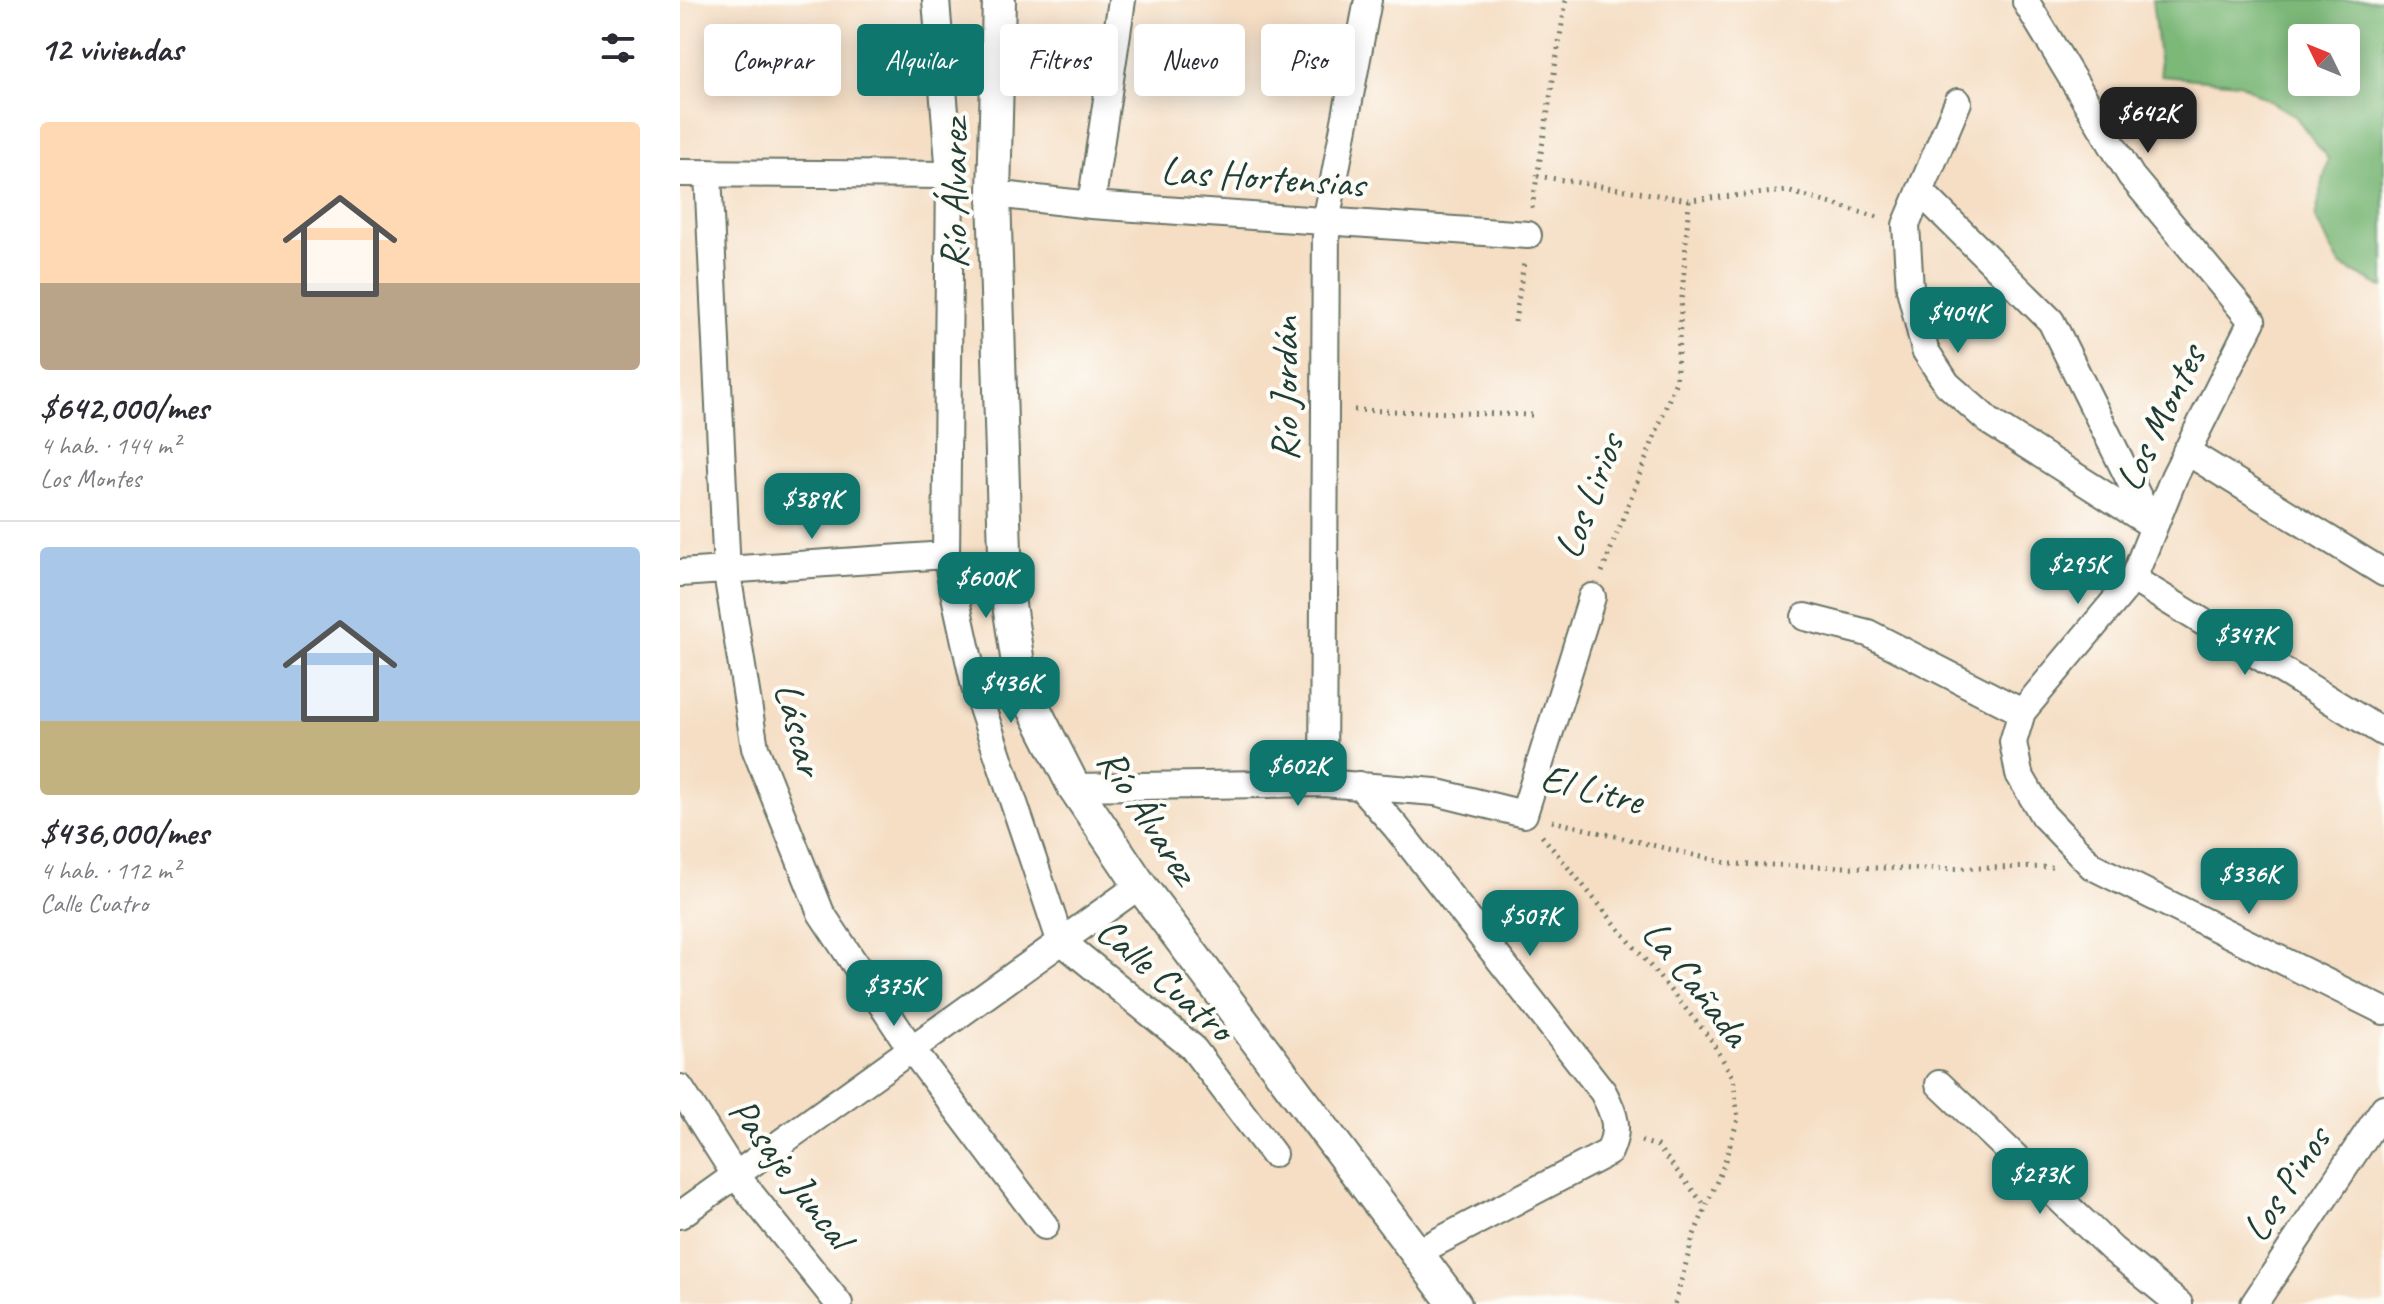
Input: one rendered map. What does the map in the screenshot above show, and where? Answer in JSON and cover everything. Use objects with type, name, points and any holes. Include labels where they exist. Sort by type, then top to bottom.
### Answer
[{"type":"street","name":"Calle Cuatro","points":[[936,0],[950,175],[946,555],[975,687],[1060,940],[1192,1047],[1273,1154]]},
{"type":"street","name":"Río Álvarez","points":[[999,0],[994,194],[1006,585],[1021,683],[1074,787],[1140,885],[1455,1304]]},
{"type":"street","points":[[1091,205],[1122,0]]},
{"type":"street","name":"Río Jordán","points":[[1323,783],[1326,222],[1368,0]]},
{"type":"street","name":"Los Montes","points":[[2026,2],[2131,176],[2252,321],[2186,451],[2152,525],[2133,579],[2022,712],[2013,742],[2019,774],[2043,815],[2092,866],[2384,1011]]},
{"type":"street","points":[[1958,102],[1906,225],[1910,289],[1925,350],[1947,384],[1990,422],[2152,525]]},
{"type":"street","points":[[680,173],[950,175]]},
{"type":"street","name":"Láscar","points":[[708,173],[727,573],[755,748],[821,913],[910,1047],[1045,1226]]},
{"type":"street","points":[[1920,191],[2051,321],[2152,525]]},
{"type":"street","name":"Las Hortensias","points":[[994,194],[1091,205],[1528,235]]},
{"type":"street","points":[[2186,451],[2384,573]]},
{"type":"street","points":[[680,573],[727,573],[946,555]]},
{"type":"street","points":[[2133,579],[2384,733]]},
{"type":"street","name":"Los Lirios","points":[[1524,814],[1592,597]]},
{"type":"street","points":[[1805,617],[1868,633],[2022,712]]},
{"type":"street","points":[[1359,785],[1396,827],[1603,1092],[1615,1114],[1613,1143],[1416,1253]]},
{"type":"street","name":"El Litre","points":[[1074,787],[1359,785],[1435,792],[1524,814]]},
{"type":"street","points":[[680,1215],[734,1173],[1140,885]]},
{"type":"street","points":[[1939,1084],[2112,1249],[2179,1304]]},
{"type":"street","name":"Pasaje Juncal","points":[[680,1088],[734,1173],[839,1304]]},
{"type":"street","name":"Los Pinos","points":[[2254,1304],[2384,1108]]},
{"type":"path","points":[[1515,322],[1566,0]]},
{"type":"path","points":[[1537,176],[1689,200],[1787,191],[1906,225]]},
{"type":"path","name":"Los Lirios","points":[[1592,597],[1676,381],[1689,200]]},
{"type":"path","points":[[1325,409],[1533,415]]},
{"type":"path","name":"El Litre","points":[[1524,814],[1731,864],[1919,869],[2092,866]]},
{"type":"path","name":"La Cañada","points":[[1524,814],[1710,1038],[1733,1077],[1738,1119],[1693,1237],[1675,1304]]},
{"type":"path","points":[[1613,1143],[1657,1146],[1706,1207]]},
{"type":"green space","points":[[2152,0],[2384,0],[2384,288],[2340,265],[2315,218],[2328,159],[2295,116],[2239,83],[2161,76]]}]
